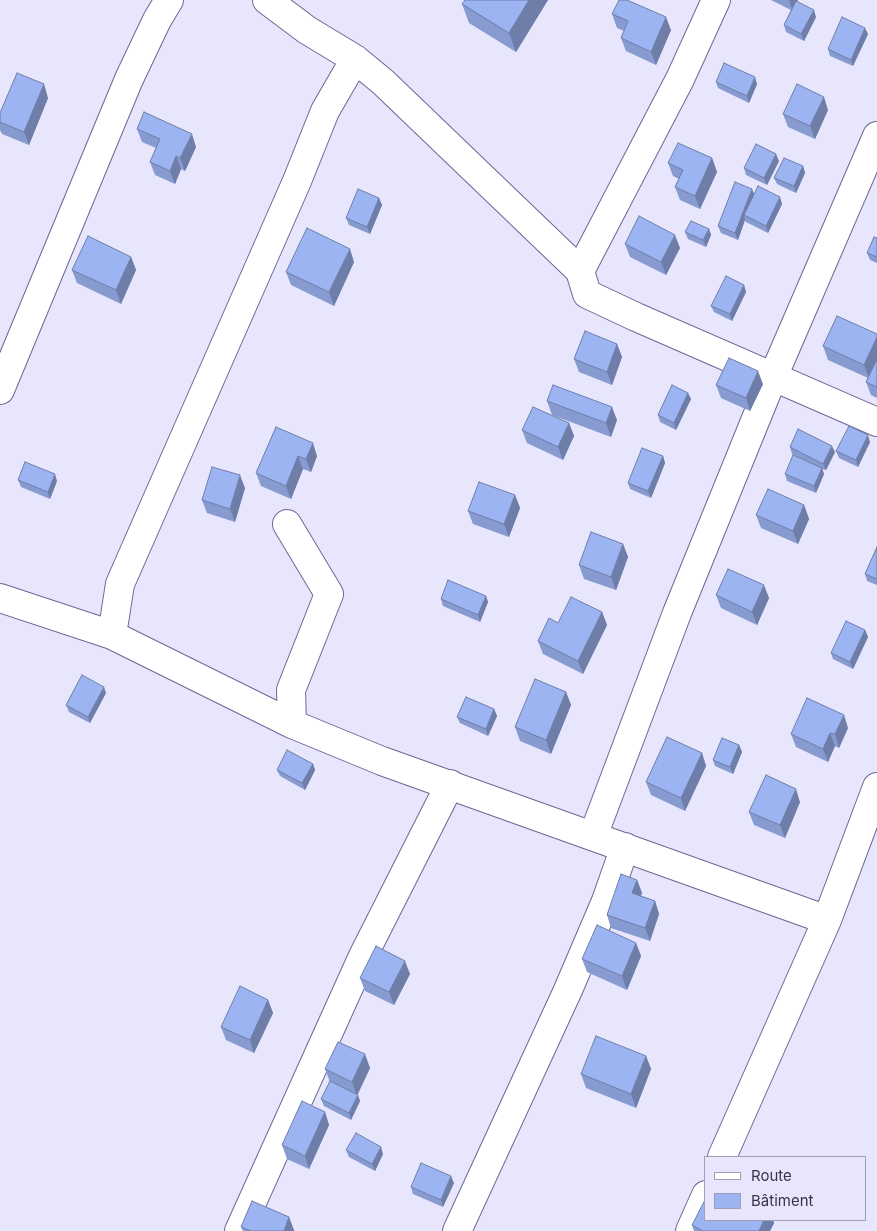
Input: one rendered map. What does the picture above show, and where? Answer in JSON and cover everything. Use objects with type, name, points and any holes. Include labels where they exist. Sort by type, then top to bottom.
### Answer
[{"type":"street","points":[[0,390],[129,79],[157,20],[169,0]]},
{"type":"street","points":[[267,0],[306,30],[355,59],[383,82],[580,271],[587,294],[877,422]]},
{"type":"street","points":[[580,271],[680,79],[716,0]]},
{"type":"street","points":[[112,635],[120,584],[297,181],[325,111],[355,59]]},
{"type":"street","points":[[593,836],[677,613],[773,377],[877,136]]},
{"type":"street","points":[[287,524],[329,594],[291,690],[292,724]]},
{"type":"street","points":[[0,598],[112,635],[292,724],[382,761],[827,920]]},
{"type":"street","points":[[239,1231],[363,956],[450,784]]},
{"type":"street","points":[[722,1156],[827,920],[877,787]]},
{"type":"street","points":[[457,1231],[568,990],[606,900],[625,847]]},
{"type":"street","points":[[690,1231],[704,1200]]},
{"type":"building","points":[[465,0],[529,0],[509,33],[462,4]]},
{"type":"building","points":[[619,0],[627,0],[666,17],[651,52],[621,38],[628,21],[612,14]]},
{"type":"building","points":[[796,1],[814,10],[801,34],[784,25]]},
{"type":"building","points":[[842,17],[865,28],[851,60],[828,49]]},
{"type":"building","points":[[724,63],[755,77],[747,96],[716,82]]},
{"type":"building","points":[[17,73],[44,84],[24,132],[0,122],[0,113]]},
{"type":"building","points":[[797,84],[824,97],[810,126],[783,114]]},
{"type":"building","points":[[144,112],[192,134],[180,158],[176,156],[170,171],[150,162],[160,139],[137,129]]},
{"type":"building","points":[[678,143],[712,158],[695,196],[675,187],[683,170],[668,163]]},
{"type":"building","points":[[756,144],[776,154],[764,178],[744,168]]},
{"type":"building","points":[[784,158],[803,166],[794,186],[774,178]]},
{"type":"building","points":[[735,182],[752,189],[735,233],[718,226]]},
{"type":"building","points":[[758,186],[780,197],[766,226],[744,215]]},
{"type":"building","points":[[358,189],[379,198],[367,227],[346,218]]},
{"type":"building","points":[[639,216],[675,235],[661,262],[625,244]]},
{"type":"building","points":[[691,221],[709,229],[703,240],[685,232]]},
{"type":"building","points":[[307,228],[350,249],[329,292],[286,272]]},
{"type":"building","points":[[88,236],[131,257],[116,290],[72,270]]},
{"type":"building","points":[[874,237],[877,238],[877,257],[867,253]]},
{"type":"building","points":[[726,276],[744,285],[730,314],[711,306]]},
{"type":"building","points":[[837,316],[877,334],[864,365],[823,346]]},
{"type":"building","points":[[585,331],[617,344],[607,372],[574,359]]},
{"type":"building","points":[[729,358],[758,371],[746,398],[716,385]]},
{"type":"building","points":[[877,359],[877,387],[866,382]]},
{"type":"building","points":[[553,385],[612,407],[606,423],[547,401]]},
{"type":"building","points":[[672,385],[688,393],[674,423],[658,415]]},
{"type":"building","points":[[533,407],[569,423],[558,447],[522,430]]},
{"type":"building","points":[[849,426],[868,435],[856,460],[836,451]]},
{"type":"building","points":[[276,427],[313,443],[306,459],[298,456],[286,486],[256,473]]},
{"type":"building","points":[[798,429],[832,446],[823,464],[790,447]]},
{"type":"building","points":[[642,448],[663,456],[648,491],[628,483]]},
{"type":"building","points":[[793,455],[822,468],[814,486],[785,474]]},
{"type":"building","points":[[25,462],[55,474],[48,492],[18,480]]},
{"type":"building","points":[[212,467],[240,475],[230,509],[202,500]]},
{"type":"building","points":[[479,482],[515,495],[504,524],[468,511]]},
{"type":"building","points":[[768,489],[804,505],[793,531],[756,515]]},
{"type":"building","points":[[591,532],[623,544],[611,577],[579,565]]},
{"type":"building","points":[[877,547],[877,579],[865,574]]},
{"type":"building","points":[[728,569],[764,585],[752,612],[716,595]]},
{"type":"building","points":[[448,580],[486,596],[478,615],[441,599]]},
{"type":"building","points":[[571,597],[602,612],[578,661],[538,641],[549,618],[558,623]]},
{"type":"building","points":[[846,621],[865,630],[850,662],[831,653]]},
{"type":"building","points":[[82,675],[104,687],[88,717],[66,705]]},
{"type":"building","points":[[535,679],[566,692],[546,740],[515,727]]},
{"type":"building","points":[[466,697],[494,709],[486,729],[457,717]]},
{"type":"building","points":[[807,698],[844,715],[835,734],[830,733],[823,749],[791,734]]},
{"type":"building","points":[[667,737],[702,753],[681,798],[646,782]]},
{"type":"building","points":[[722,738],[739,745],[730,767],[713,760]]},
{"type":"building","points":[[287,750],[313,764],[302,783],[277,770]]},
{"type":"building","points":[[766,775],[796,789],[780,825],[749,812]]},
{"type":"building","points":[[621,874],[637,880],[632,893],[655,901],[645,928],[607,915]]},
{"type":"building","points":[[597,925],[636,943],[622,976],[582,959]]},
{"type":"building","points":[[376,946],[405,961],[389,992],[360,978]]},
{"type":"building","points":[[240,986],[268,1000],[250,1040],[221,1027]]},
{"type":"building","points":[[596,1036],[646,1056],[631,1094],[581,1074]]},
{"type":"building","points":[[338,1042],[365,1054],[352,1082],[325,1069]]},
{"type":"building","points":[[330,1081],[358,1095],[349,1113],[321,1099]]},
{"type":"building","points":[[302,1101],[325,1112],[305,1156],[282,1145]]},
{"type":"building","points":[[356,1133],[381,1147],[372,1164],[346,1150]]},
{"type":"building","points":[[421,1163],[451,1176],[441,1200],[411,1187]]},
{"type":"building","points":[[252,1201],[289,1217],[284,1231],[251,1231],[241,1227]]},
{"type":"building","points":[[704,1202],[704,1221],[764,1221],[759,1231],[703,1231],[692,1225]]}]
